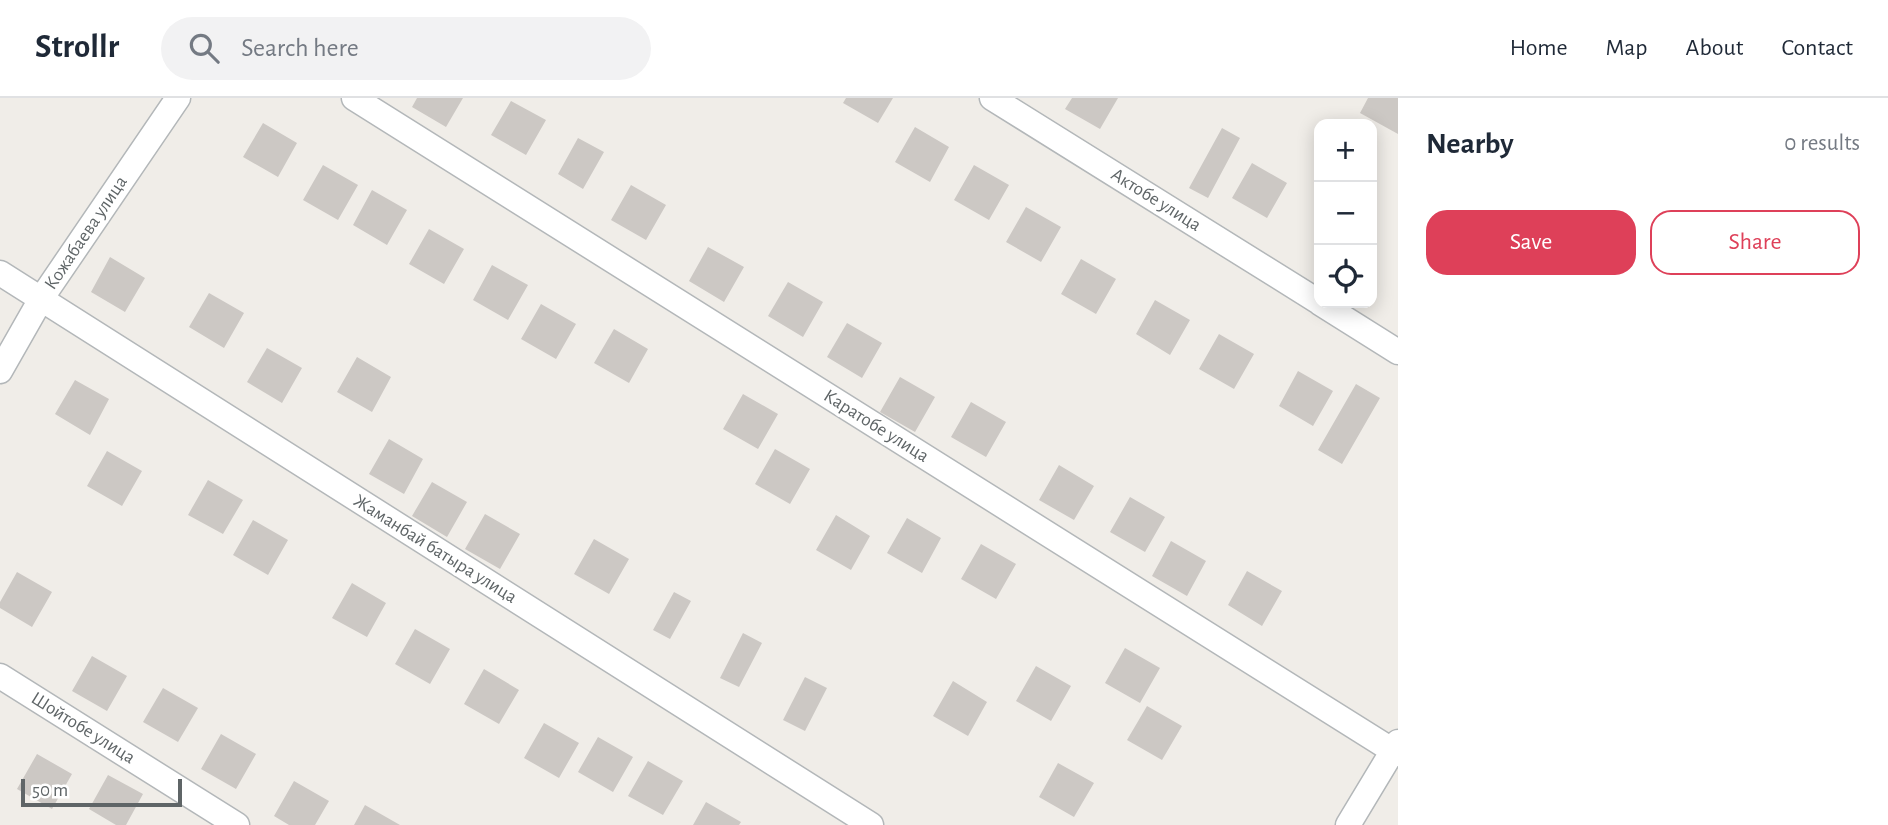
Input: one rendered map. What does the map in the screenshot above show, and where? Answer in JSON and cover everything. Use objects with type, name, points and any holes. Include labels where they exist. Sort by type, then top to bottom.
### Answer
[{"type":"street","name":"Кожабаева улица","points":[[0,371],[41,299],[178,98]]},
{"type":"street","name":"Каратобе улица","points":[[354,98],[1396,749]]},
{"type":"street","name":"Актобе улица","points":[[992,98],[1314,299]]},
{"type":"street","name":"Жаманбай батыра улица","points":[[0,274],[871,825]]},
{"type":"street","name":"Актобе улица","points":[[1328,308],[1398,352]]},
{"type":"street","name":"Шойтобе улица","points":[[0,676],[237,825]]},
{"type":"street","points":[[1348,825],[1396,749]]},
{"type":"building","points":[[417,98],[463,98],[446,127],[412,107]]},
{"type":"building","points":[[846,98],[893,98],[878,123],[843,103]]},
{"type":"building","points":[[1072,98],[1118,98],[1100,129],[1065,109]]},
{"type":"building","points":[[1368,98],[1398,98],[1398,134],[1377,122],[1377,119],[1360,113]]},
{"type":"building","points":[[511,101],[546,120],[526,155],[491,135]]},
{"type":"building","points":[[263,123],[297,143],[278,177],[243,157]]},
{"type":"building","points":[[915,127],[949,147],[930,182],[895,162]]},
{"type":"building","points":[[1222,128],[1240,138],[1208,198],[1189,188]]},
{"type":"building","points":[[578,138],[604,152],[583,189],[558,174]]},
{"type":"building","points":[[1252,163],[1287,183],[1267,218],[1232,198]]},
{"type":"building","points":[[323,165],[358,185],[338,220],[303,200]]},
{"type":"building","points":[[974,165],[1009,185],[989,220],[954,200]]},
{"type":"building","points":[[631,185],[666,205],[646,240],[611,220]]},
{"type":"building","points":[[372,190],[407,210],[387,245],[353,225]]},
{"type":"building","points":[[1026,207],[1061,227],[1041,262],[1006,242]]},
{"type":"building","points":[[429,229],[464,249],[444,284],[409,264]]},
{"type":"building","points":[[708,247],[744,267],[724,302],[689,281]]},
{"type":"building","points":[[110,257],[145,278],[125,312],[91,292]]},
{"type":"building","points":[[1081,259],[1116,279],[1096,314],[1061,294]]},
{"type":"building","points":[[492,265],[528,285],[508,320],[473,300]]},
{"type":"building","points":[[788,282],[823,302],[803,337],[768,316]]},
{"type":"building","points":[[209,293],[244,313],[224,348],[189,327]]},
{"type":"building","points":[[1155,300],[1190,320],[1170,355],[1136,334]]},
{"type":"building","points":[[541,304],[576,324],[556,359],[521,339]]},
{"type":"building","points":[[847,323],[882,343],[862,378],[827,357]]},
{"type":"building","points":[[614,329],[648,349],[629,383],[594,363]]},
{"type":"building","points":[[1219,334],[1254,354],[1234,389],[1199,369]]},
{"type":"building","points":[[267,348],[302,368],[282,403],[247,382]]},
{"type":"building","points":[[357,357],[391,377],[372,412],[337,392]]},
{"type":"building","points":[[1298,371],[1333,391],[1313,426],[1279,406]]},
{"type":"building","points":[[900,377],[935,397],[915,432],[880,412]]},
{"type":"building","points":[[75,380],[109,399],[90,435],[55,414]]},
{"type":"building","points":[[1356,384],[1380,398],[1342,464],[1318,450]]},
{"type":"building","points":[[743,394],[778,414],[758,449],[723,429]]},
{"type":"building","points":[[971,402],[1006,422],[986,457],[951,437]]},
{"type":"building","points":[[389,439],[423,459],[404,494],[369,474]]},
{"type":"building","points":[[775,449],[810,469],[790,504],[755,484]]},
{"type":"building","points":[[107,451],[142,471],[122,506],[87,486]]},
{"type":"building","points":[[1059,465],[1094,486],[1074,520],[1039,500]]},
{"type":"building","points":[[208,480],[243,500],[223,534],[188,515]]},
{"type":"building","points":[[432,482],[467,502],[447,537],[412,516]]},
{"type":"building","points":[[1130,497],[1165,517],[1145,552],[1110,532]]},
{"type":"building","points":[[485,514],[520,534],[500,569],[465,549]]},
{"type":"building","points":[[836,515],[870,536],[851,570],[816,550]]},
{"type":"building","points":[[907,518],[941,538],[922,573],[887,553]]},
{"type":"building","points":[[253,520],[288,540],[268,575],[233,555]]},
{"type":"building","points":[[594,539],[629,559],[609,594],[574,574]]},
{"type":"building","points":[[1171,541],[1206,561],[1187,596],[1152,576]]},
{"type":"building","points":[[981,544],[1016,564],[996,599],[961,579]]},
{"type":"building","points":[[1247,571],[1282,591],[1262,626],[1228,605]]},
{"type":"building","points":[[17,572],[52,592],[32,627],[0,608],[0,602]]},
{"type":"building","points":[[352,583],[386,603],[367,637],[332,618]]},
{"type":"building","points":[[674,592],[691,601],[670,639],[653,630]]},
{"type":"building","points":[[415,629],[450,649],[430,684],[395,664]]},
{"type":"building","points":[[743,633],[762,643],[739,687],[720,678]]},
{"type":"building","points":[[1125,648],[1160,668],[1140,703],[1105,683]]},
{"type":"building","points":[[92,656],[127,676],[107,711],[72,691]]},
{"type":"building","points":[[1036,666],[1071,686],[1051,721],[1016,701]]},
{"type":"building","points":[[484,669],[519,690],[499,724],[464,704]]},
{"type":"building","points":[[805,677],[827,688],[805,731],[783,720]]},
{"type":"building","points":[[953,681],[987,702],[968,736],[933,716]]},
{"type":"building","points":[[163,688],[198,708],[178,742],[143,722]]},
{"type":"building","points":[[1147,706],[1182,726],[1162,760],[1127,740]]},
{"type":"building","points":[[544,723],[579,743],[559,778],[524,758]]},
{"type":"building","points":[[221,734],[256,754],[236,789],[201,769]]},
{"type":"building","points":[[598,737],[633,757],[613,792],[578,772]]},
{"type":"building","points":[[37,754],[72,774],[52,809],[17,789]]},
{"type":"building","points":[[648,761],[683,781],[663,815],[628,796]]},
{"type":"building","points":[[1058,763],[1094,783],[1074,817],[1039,797]]},
{"type":"building","points":[[108,775],[143,794],[126,825],[116,825],[89,809]]},
{"type":"building","points":[[294,781],[329,801],[315,825],[289,825],[274,816]]},
{"type":"building","points":[[706,802],[741,822],[739,825],[693,825]]},
{"type":"building","points":[[365,805],[400,825],[354,825]]}]
